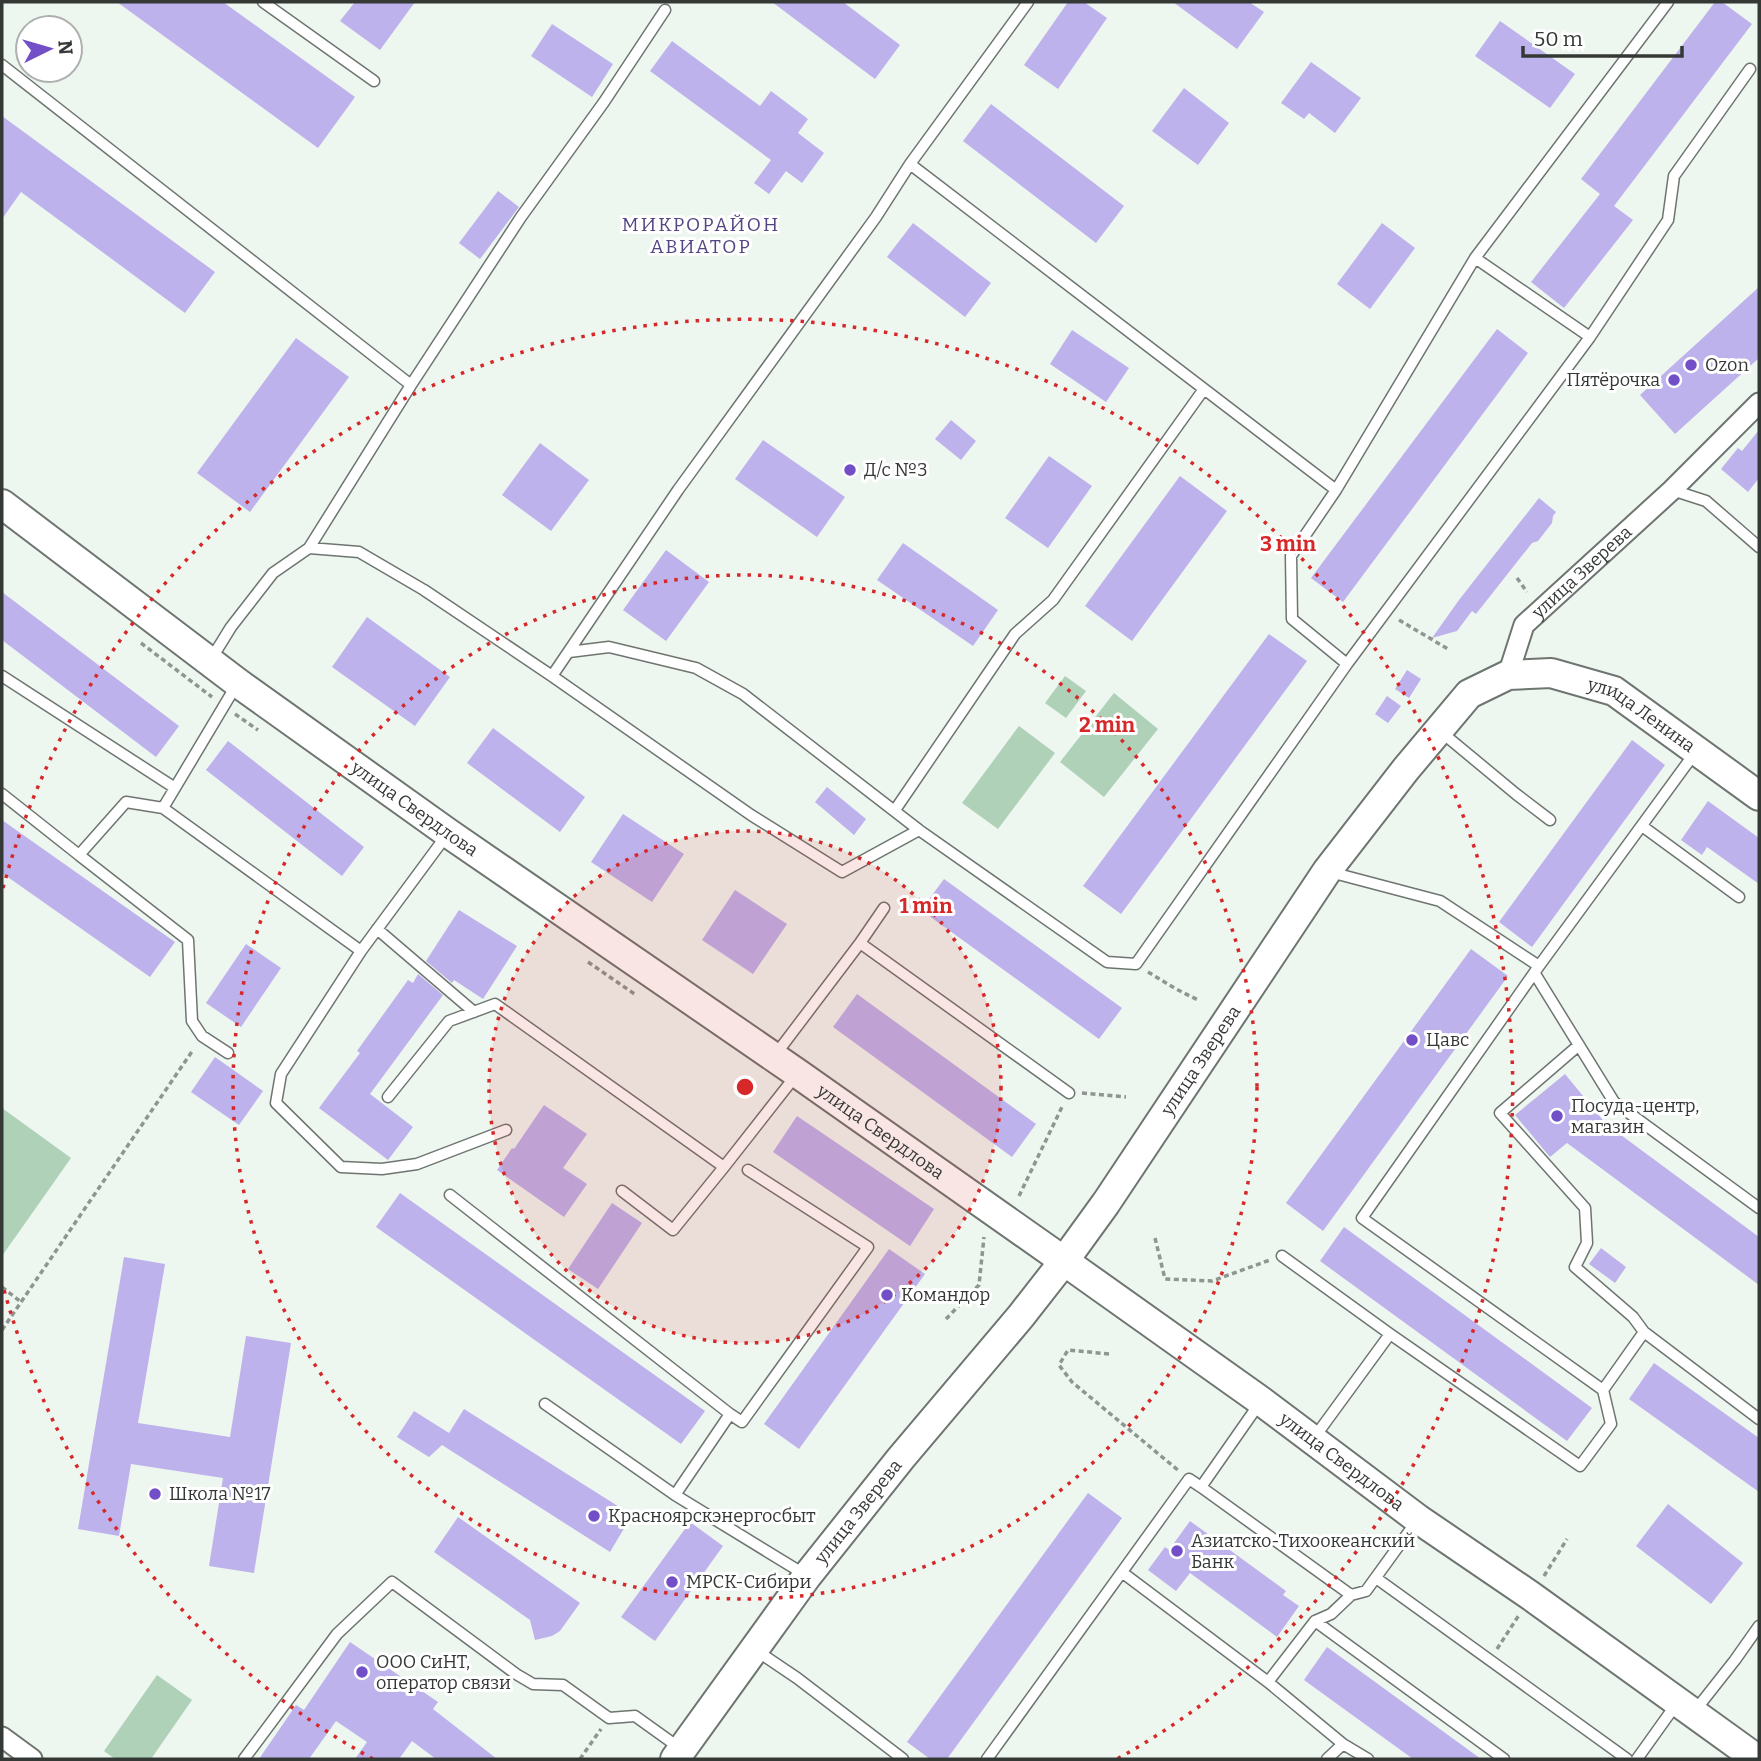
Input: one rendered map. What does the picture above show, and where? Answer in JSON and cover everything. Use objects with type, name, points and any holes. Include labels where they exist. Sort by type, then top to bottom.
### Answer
[{"type":"main road","name":"улица Свердлова","points":[[5,510],[238,683],[448,833],[1064,1261],[1261,1401],[1418,1519],[1531,1596],[1757,1759]]},
{"type":"main road","name":"улица Ленина","points":[[1507,675],[1551,673],[1614,691],[1759,796]]},
{"type":"main road","name":"улица Зверева","points":[[679,1755],[807,1576],[1064,1261],[1114,1191],[1326,871],[1469,694],[1507,675]]},
{"type":"street","name":"улица Зверева","points":[[1507,675],[1524,625],[1672,490],[1759,403]]},
{"type":"street","points":[[2,1737],[32,1759]]},
{"type":"lane","points":[[264,2],[374,81]]},
{"type":"lane","points":[[552,677],[678,490],[1028,2]]},
{"type":"lane","points":[[1348,664],[1292,619],[1291,556],[1336,490],[1475,258],[1668,2]]},
{"type":"lane","points":[[210,662],[231,627],[273,573],[309,548],[521,217],[604,102],[664,10]]},
{"type":"lane","points":[[2,65],[411,385]]},
{"type":"lane","points":[[569,652],[609,647],[696,667],[743,694],[919,830],[1107,962],[1136,964],[1348,664],[1590,337],[1668,220],[1674,176],[1750,69]]},
{"type":"lane","points":[[910,164],[1336,490]]},
{"type":"lane","points":[[1475,258],[1590,337]]},
{"type":"lane","points":[[895,810],[1015,634],[1053,600],[1204,389]]},
{"type":"lane","points":[[1672,490],[1706,502],[1759,547]]},
{"type":"lane","points":[[309,548],[359,552],[424,590],[751,815],[842,872],[919,830]]},
{"type":"lane","points":[[2,676],[175,788]]},
{"type":"lane","points":[[163,808],[238,683]]},
{"type":"lane","points":[[1439,730],[1550,820]]},
{"type":"lane","points":[[1282,1256],[1580,1466],[1611,1424],[1603,1390],[1362,1218],[1537,970],[1697,751]]},
{"type":"lane","points":[[2,794],[188,940],[192,1021],[202,1036],[228,1053]]},
{"type":"lane","points":[[79,855],[126,802],[163,808],[361,951]]},
{"type":"lane","points":[[1642,826],[1739,897]]},
{"type":"lane","points":[[448,833],[361,951],[281,1074],[276,1103],[341,1167],[382,1169],[417,1164],[506,1130]]},
{"type":"lane","points":[[1326,871],[1440,901],[1537,970],[1614,1102],[1759,1209]]},
{"type":"lane","points":[[773,1057],[884,908]]},
{"type":"lane","points":[[377,929],[474,1012]]},
{"type":"lane","points":[[860,943],[1069,1093]]},
{"type":"lane","points":[[388,1097],[449,1021],[495,1004],[724,1167]]},
{"type":"lane","points":[[1579,1045],[1500,1113],[1585,1208],[1587,1243],[1575,1267],[1633,1317],[1644,1332],[1759,1419]]},
{"type":"lane","points":[[622,1191],[673,1230],[797,1073]]},
{"type":"lane","points":[[450,1195],[742,1422],[867,1247],[748,1170]]},
{"type":"lane","points":[[1603,1390],[1644,1332]]},
{"type":"lane","points":[[1313,1440],[1390,1334]]},
{"type":"lane","points":[[1201,1487],[1261,1401]]},
{"type":"lane","points":[[545,1404],[675,1495],[807,1576]]},
{"type":"lane","points":[[675,1495],[730,1414]]},
{"type":"lane","points":[[988,1759],[1189,1479],[1351,1595]]},
{"type":"lane","points":[[1268,1682],[1315,1621],[1331,1614],[1351,1595],[1366,1591],[1418,1519]]},
{"type":"lane","points":[[1123,1573],[1268,1682],[1343,1744],[1368,1759]]},
{"type":"lane","points":[[1376,1578],[1627,1759]]},
{"type":"lane","points":[[244,1759],[337,1633],[392,1583],[516,1674],[533,1684],[563,1685],[609,1718],[635,1716],[679,1755]]},
{"type":"lane","points":[[1315,1621],[1504,1759]]},
{"type":"lane","points":[[1637,1759],[1735,1660],[1759,1626]]},
{"type":"lane","points":[[754,1649],[797,1678],[903,1759]]},
{"type":"lane","points":[[1327,1759],[1343,1744]]},
{"type":"path","points":[[1517,578],[1527,592]]},
{"type":"path","points":[[1386,612],[1448,649]]},
{"type":"path","points":[[1136,964],[1198,1000]]},
{"type":"path","points":[[2,1330],[202,1036]]},
{"type":"path","points":[[1019,1196],[1069,1093],[1126,1097]]},
{"type":"path","points":[[946,1319],[979,1285],[985,1238],[977,1231]]},
{"type":"path","points":[[1155,1238],[1165,1279],[1212,1281],[1282,1256]]},
{"type":"path","points":[[2,1287],[21,1302]]},
{"type":"path","points":[[2,1318],[8,1322]]},
{"type":"path","points":[[1109,1354],[1068,1350],[1059,1365],[1072,1382],[1189,1479]]},
{"type":"path","points":[[580,1759],[609,1718]]},
{"type":"green space","points":[[1065,676],[1086,691],[1066,718],[1045,703]]},
{"type":"green space","points":[[1114,693],[1158,729],[1104,797],[1060,762]]},
{"type":"green space","points":[[1019,726],[1055,753],[998,829],[962,803]]},
{"type":"green space","points":[[2,1108],[71,1158],[2,1256]]},
{"type":"green space","points":[[157,1675],[192,1700],[151,1759],[115,1759],[104,1751]]},
{"type":"building","points":[[117,2],[223,2],[355,97],[318,148]]},
{"type":"building","points":[[355,2],[415,2],[380,50],[340,21]]},
{"type":"building","points":[[772,2],[843,2],[900,45],[875,79]]},
{"type":"building","points":[[1068,2],[1084,2],[1107,18],[1058,89],[1024,65]]},
{"type":"building","points":[[1173,2],[1249,2],[1264,12],[1237,49]]},
{"type":"building","points":[[1715,2],[1722,2],[1752,24],[1614,206],[1633,220],[1564,308],[1531,282],[1600,194],[1581,179]]},
{"type":"building","points":[[1500,21],[1575,74],[1550,108],[1475,56]]},
{"type":"building","points":[[552,24],[613,64],[592,97],[531,56]]},
{"type":"building","points":[[672,41],[760,106],[771,91],[808,119],[798,133],[824,153],[802,183],[786,171],[769,194],[754,183],[771,160],[650,71]]},
{"type":"building","points":[[1311,62],[1361,98],[1335,133],[1309,113],[1304,119],[1281,103]]},
{"type":"building","points":[[1184,88],[1229,123],[1198,165],[1152,131]]},
{"type":"building","points":[[991,104],[1124,206],[1096,243],[963,141]]},
{"type":"building","points":[[2,116],[215,272],[185,313],[21,192],[2,219]]},
{"type":"building","points":[[498,191],[519,207],[480,259],[459,243]]},
{"type":"building","points":[[913,223],[991,283],[965,317],[887,257]]},
{"type":"building","points":[[1382,223],[1415,248],[1370,309],[1337,284]]},
{"type":"building","points":[[1759,287],[1759,358],[1675,434],[1640,395]]},
{"type":"building","points":[[1497,329],[1528,353],[1343,602],[1311,578]]},
{"type":"building","points":[[1072,330],[1129,368],[1106,402],[1050,364]]},
{"type":"building","points":[[296,338],[349,377],[250,512],[197,473]]},
{"type":"building","points":[[951,420],[976,441],[961,460],[935,439]]},
{"type":"building","points":[[1759,430],[1759,478],[1748,492],[1721,469],[1738,448],[1742,451]]},
{"type":"building","points":[[763,440],[845,497],[817,537],[735,479]]},
{"type":"building","points":[[540,443],[589,480],[551,531],[502,495]]},
{"type":"building","points":[[1049,456],[1092,486],[1048,548],[1005,518]]},
{"type":"building","points":[[1180,476],[1227,511],[1132,641],[1085,606]]},
{"type":"building","points":[[1539,498],[1556,512],[1552,523],[1538,541],[1532,543],[1476,614],[1472,611],[1457,631],[1432,638],[1459,600]]},
{"type":"building","points":[[903,543],[998,610],[973,646],[877,580]]},
{"type":"building","points":[[666,550],[709,582],[666,641],[623,610]]},
{"type":"building","points":[[2,592],[179,726],[156,757],[2,640]]},
{"type":"building","points":[[367,617],[450,677],[415,726],[332,667]]},
{"type":"building","points":[[1269,634],[1307,661],[1121,914],[1083,886]]},
{"type":"building","points":[[1407,670],[1421,679],[1409,698],[1395,689]]},
{"type":"building","points":[[1387,696],[1401,706],[1388,723],[1375,714]]},
{"type":"building","points":[[493,728],[585,797],[560,832],[467,763]]},
{"type":"building","points":[[1632,740],[1665,765],[1532,947],[1499,922]]},
{"type":"building","points":[[228,741],[364,847],[342,876],[206,770]]},
{"type":"building","points":[[827,787],[866,819],[854,835],[815,802]]},
{"type":"building","points":[[1708,801],[1759,838],[1759,884],[1707,847],[1702,855],[1681,840]]},
{"type":"building","points":[[623,814],[684,854],[652,902],[591,862]]},
{"type":"building","points":[[2,820],[175,942],[150,977],[2,873]]},
{"type":"building","points":[[944,879],[1122,1008],[1099,1039],[921,910]]},
{"type":"building","points":[[735,890],[787,924],[753,974],[702,940]]},
{"type":"building","points":[[459,910],[517,946],[483,999],[454,980],[452,983],[426,961]]},
{"type":"building","points":[[246,944],[281,968],[241,1027],[206,1003]]},
{"type":"building","points":[[1471,949],[1508,976],[1323,1231],[1286,1203]]},
{"type":"building","points":[[418,974],[443,995],[370,1094],[413,1127],[388,1160],[319,1108],[360,1053],[357,1051],[408,980],[413,983]]},
{"type":"building","points":[[857,994],[1036,1124],[1012,1157],[833,1027]]},
{"type":"building","points":[[215,1057],[263,1091],[239,1125],[191,1092]]},
{"type":"building","points":[[1565,1074],[1606,1124],[1759,1237],[1759,1285],[1567,1143],[1550,1157],[1515,1115]]},
{"type":"building","points":[[544,1105],[587,1134],[563,1168],[587,1184],[564,1217],[497,1170]]},
{"type":"building","points":[[797,1116],[934,1209],[910,1246],[773,1152]]},
{"type":"building","points":[[400,1193],[705,1411],[681,1444],[376,1227]]},
{"type":"building","points":[[612,1203],[642,1223],[598,1289],[568,1269]]},
{"type":"building","points":[[1344,1227],[1592,1408],[1567,1441],[1320,1261]]},
{"type":"building","points":[[1601,1248],[1626,1267],[1615,1283],[1589,1264]]},
{"type":"building","points":[[889,1249],[925,1274],[799,1449],[764,1424]]},
{"type":"building","points":[[124,1257],[165,1264],[138,1423],[230,1437],[246,1336],[291,1343],[254,1573],[209,1566],[223,1478],[131,1464],[119,1536],[78,1529]]},
{"type":"building","points":[[1654,1363],[1759,1438],[1759,1492],[1629,1399]]},
{"type":"building","points":[[464,1409],[632,1515],[610,1552],[442,1445],[429,1457],[397,1437],[414,1411],[449,1433]]},
{"type":"building","points":[[1088,1493],[1122,1518],[947,1759],[930,1759],[907,1742]]},
{"type":"building","points":[[1668,1504],[1743,1563],[1711,1604],[1636,1546]]},
{"type":"building","points":[[458,1517],[580,1603],[560,1631],[535,1640],[530,1620],[434,1552]]},
{"type":"building","points":[[1190,1521],[1286,1591],[1283,1595],[1299,1606],[1277,1637],[1190,1573],[1176,1591],[1148,1570],[1165,1547],[1169,1550]]},
{"type":"building","name":"МРСК-Сибири","points":[[690,1522],[723,1546],[655,1641],[621,1617]]},
{"type":"building","name":"ООО СиНТ, оператор связи","points":[[350,1642],[438,1702],[433,1709],[497,1759],[436,1759],[412,1741],[399,1759],[355,1759],[367,1742],[336,1721],[309,1759],[259,1759],[296,1705],[304,1710]]},
{"type":"building","points":[[1327,1647],[1481,1759],[1413,1759],[1304,1680]]},
{"type":"place","name":"Ozon","points":[[1691,365]]},
{"type":"place","name":"Пятёрочка","points":[[1674,380]]},
{"type":"place","name":"Д/с №3","points":[[850,470]]},
{"type":"place","name":"Цавс","points":[[1412,1040]]},
{"type":"place","name":"Посуда-центр, магазин","points":[[1557,1116]]},
{"type":"place","name":"Командор","points":[[887,1295]]},
{"type":"place","name":"Школа №17","points":[[155,1494]]},
{"type":"place","name":"Красноярскэнергосбыт","points":[[594,1516]]},
{"type":"place","name":"Азиатско-Тихоокеанский Банк","points":[[1177,1551]]},
{"type":"place","name":"МРСК-Сибири","points":[[672,1582]]},
{"type":"place","name":"ООО СиНТ, оператор связи","points":[[362,1672]]},
{"type":"district","name":"МИКРОРАЙОН АВИАТОР","points":[[701,235]]}]
